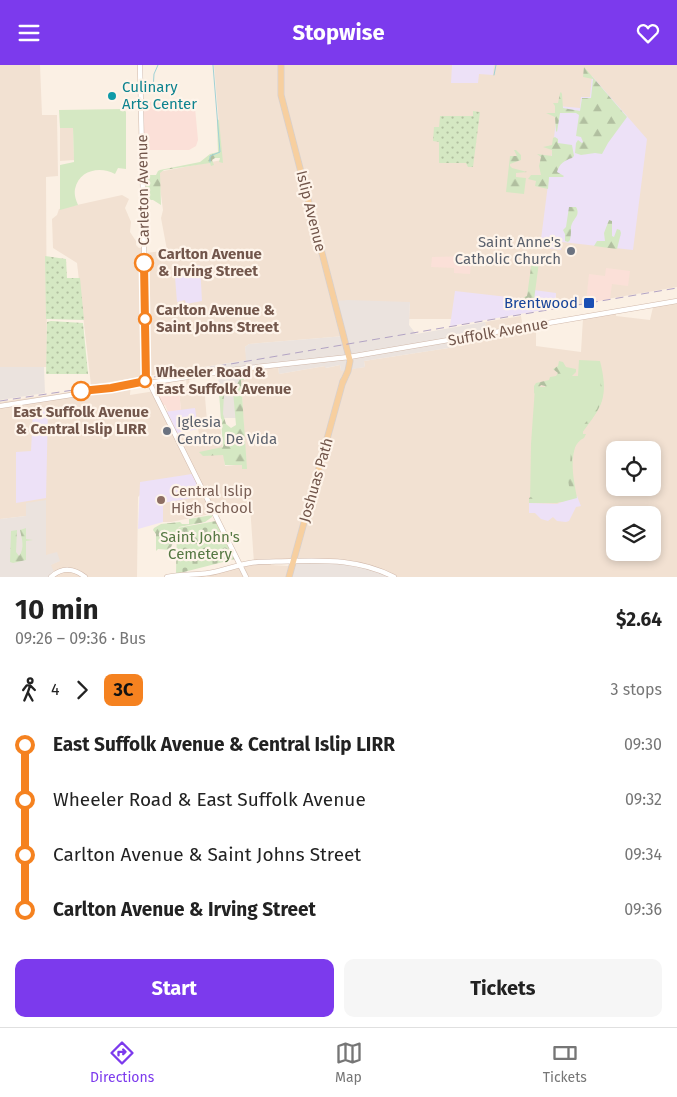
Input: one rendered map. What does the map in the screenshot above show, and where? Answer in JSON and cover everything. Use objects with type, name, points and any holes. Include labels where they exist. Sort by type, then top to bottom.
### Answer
[{"type":"main road","name":"Carleton Avenue","points":[[141,65],[147,381],[246,577]]},
{"type":"main road","name":"Islip Avenue","points":[[281,65],[281,95],[349,357]]},
{"type":"main road","name":"Suffolk Avenue","points":[[0,405],[147,381],[161,381],[239,369],[349,357],[677,301]]},
{"type":"main road","name":"Joshuas Path","points":[[289,577],[348,369],[349,357]]},
{"type":"main road","points":[[167,577],[209,573],[252,563],[293,561],[344,561],[376,569],[394,577]]},
{"type":"main road","points":[[51,577],[66,569],[77,571],[85,577]]},
{"type":"shaded area","points":[[0,65],[40,65],[42,115],[57,115],[58,176],[46,177],[47,367],[0,367]]},
{"type":"shaded area","points":[[214,65],[677,65],[677,287],[555,308],[556,293],[452,319],[409,319],[410,302],[345,336],[249,344],[245,347],[247,360],[91,385],[77,263],[53,248],[52,219],[57,215],[59,209],[122,195],[129,199],[125,208],[131,222],[130,232],[136,241],[136,245],[139,248],[146,247],[147,253],[167,250],[161,218],[163,210],[158,172],[222,160]]},
{"type":"shaded area","points":[[452,65],[494,65],[493,75],[479,74],[478,83],[451,83]]},
{"type":"shaded area","points":[[592,76],[647,139],[633,250],[562,242],[561,250],[540,247],[558,106],[580,108],[581,97],[590,97]]},
{"type":"shaded area","points":[[186,101],[192,103],[195,108],[198,140],[196,146],[189,150],[143,150],[142,102]]},
{"type":"shaded area","points":[[73,127],[74,160],[60,161],[60,128]]},
{"type":"shaded area","points":[[472,256],[470,274],[454,273],[454,268],[431,267],[432,257]]},
{"type":"shaded area","points":[[200,265],[202,301],[186,304],[185,300],[177,302],[175,277],[180,277],[179,272],[190,271],[190,267]]},
{"type":"shaded area","points":[[606,268],[630,271],[628,286],[612,284],[610,299],[586,303],[589,274],[605,276]]},
{"type":"shaded area","points":[[534,290],[556,293],[555,308],[450,326],[455,291],[533,300]]},
{"type":"shaded area","points":[[336,301],[410,302],[409,325],[416,334],[485,322],[488,334],[454,340],[455,347],[364,361],[365,367],[341,371],[340,365],[279,374],[278,363],[240,367],[241,385],[236,385],[238,418],[221,418],[218,374],[223,373],[222,367],[193,371],[193,369],[246,360],[245,347],[249,344],[345,336]]},
{"type":"shaded area","points":[[677,303],[677,577],[394,577],[352,562],[254,563],[250,506],[163,522],[163,503],[140,482],[140,495],[138,497],[137,577],[50,577],[50,565],[59,561],[46,555],[26,516],[0,519],[0,402],[131,383],[130,395],[155,391],[177,436],[183,435],[187,440],[221,435],[225,466],[246,464],[241,380],[245,380],[243,367],[278,363],[279,374],[325,366],[326,368],[340,365],[341,370],[365,367],[364,361],[455,347],[454,340],[487,334],[485,322],[521,316],[523,328],[536,326],[536,346],[581,352],[583,318],[616,313],[616,316],[650,320],[653,307]]},
{"type":"shaded area","points":[[0,367],[44,367],[45,393],[0,400]]},
{"type":"shaded area","points":[[189,378],[190,387],[204,385],[207,421],[220,419],[221,434],[205,436],[205,433],[199,434],[197,423],[181,410],[179,391],[187,390],[186,379]]},
{"type":"shaded area","points":[[169,381],[171,392],[179,391],[181,410],[168,412],[165,405],[161,405],[152,386],[153,384]]},
{"type":"shaded area","points":[[42,408],[48,408],[46,498],[16,503],[16,452],[31,451],[33,411],[41,411]]},
{"type":"shaded area","points":[[195,408],[198,429],[175,434],[164,412]]},
{"type":"shaded area","name":"Central Islip High School","points":[[192,474],[204,496],[163,503],[163,522],[138,529],[140,482]]},
{"type":"shaded area","points":[[577,496],[581,506],[576,507],[569,521],[557,521],[553,517],[548,521],[541,519],[535,513],[529,513],[529,503],[557,504]]},
{"type":"shaded area","points":[[46,500],[46,555],[57,552],[60,561],[51,565],[54,572],[50,577],[0,577],[0,519],[26,516],[26,503]]},
{"type":"shaded area","points":[[339,560],[394,577],[289,577],[293,561]]},
{"type":"shaded area","points":[[271,563],[271,565],[290,566],[287,577],[173,577],[253,564]]},
{"type":"green space","points":[[584,67],[627,117],[602,154],[581,155],[575,153],[578,140],[583,142],[581,137],[576,136],[579,115],[576,113],[560,113],[557,132],[555,117],[546,113],[555,113],[553,103],[558,103],[561,92],[563,108],[580,111],[582,98],[591,98],[593,79],[583,77]]},
{"type":"green space","points":[[124,109],[126,112],[126,169],[118,168],[115,174],[97,170],[85,174],[77,183],[75,189],[78,205],[60,210],[60,165],[74,162],[73,128],[60,128],[59,110]]},
{"type":"green space","points":[[473,111],[480,112],[473,167],[468,167],[466,163],[439,163],[439,142],[433,141],[434,127],[439,127],[440,116],[473,116]]},
{"type":"green space","points":[[217,119],[219,120],[223,163],[219,162],[220,158],[215,158],[212,160],[214,165],[211,166],[210,163],[164,170],[160,173],[161,205],[153,200],[146,200],[148,191],[146,189],[145,175],[156,175],[160,170],[200,162],[210,154],[218,152]]},
{"type":"green space","points":[[553,138],[558,139],[558,143],[572,145],[574,156],[559,167],[557,172],[563,177],[549,177],[548,189],[535,186],[536,181],[528,179],[531,175],[541,175],[539,166],[541,157],[537,154],[552,156],[552,150],[543,147],[552,145]]},
{"type":"green space","points":[[514,150],[521,155],[521,160],[510,164],[510,166],[527,172],[516,173],[516,177],[526,178],[524,194],[506,192],[510,156],[517,156]]},
{"type":"green space","points":[[569,207],[576,207],[578,213],[572,224],[570,240],[568,242],[565,241],[563,230],[566,227]]},
{"type":"green space","points":[[609,220],[612,221],[612,236],[614,237],[617,229],[621,233],[617,249],[594,246],[597,241],[605,241],[604,233]]},
{"type":"green space","points":[[45,256],[66,259],[67,278],[80,278],[84,320],[46,319]]},
{"type":"green space","points":[[535,259],[539,262],[534,300],[527,300],[524,297],[527,296],[532,260]]},
{"type":"green space","points":[[47,322],[83,323],[88,374],[46,374]]},
{"type":"green space","points":[[579,360],[600,361],[604,386],[601,404],[575,447],[573,466],[577,498],[562,502],[530,503],[531,444],[535,387],[558,387],[559,381],[569,376],[578,376]]},
{"type":"green space","points":[[559,361],[563,362],[566,367],[576,369],[576,372],[563,387],[546,388],[541,385],[534,394],[536,383],[556,376],[558,373],[553,369],[558,366]]},
{"type":"green space","points":[[600,368],[604,386],[601,402],[594,416],[583,431],[583,434],[586,434],[578,442],[573,456],[572,473],[576,496],[557,503],[529,503],[529,498],[531,497],[534,500],[556,501],[575,495],[569,486],[568,479],[571,451],[581,428],[597,409],[601,398]]},
{"type":"green space","points":[[243,370],[244,380],[241,380],[247,469],[242,469],[242,465],[225,465],[223,455],[203,456],[199,452],[223,447],[219,392],[224,394],[223,414],[226,424],[231,428],[236,425],[233,391],[240,379],[239,371]]},
{"type":"green space","points":[[212,515],[205,522],[179,527],[175,541],[173,536],[171,538],[173,542],[170,550],[158,549],[156,551],[154,528],[161,524],[180,522],[182,524],[189,524],[189,519]]},
{"type":"green space","name":"Saint John's Cemetery","points":[[216,521],[235,559],[176,574],[177,528]]},
{"type":"green space","points":[[26,528],[26,539],[33,540],[26,541],[26,560],[10,562],[11,531],[17,530],[16,552],[19,556],[22,547],[20,530]]},
{"type":"waterway","points":[[153,90],[154,74],[158,65]]},
{"type":"waterway","points":[[210,162],[210,156],[220,152],[213,65]]},
{"type":"waterway","points":[[494,75],[496,65]]},
{"type":"railway","points":[[0,401],[107,385],[677,288]]},
{"type":"bus line","name":"3C","points":[[81,391],[111,388],[146,381],[144,263]]},
{"type":"place","name":"Culinary Arts Center","points":[[112,96]]},
{"type":"place","name":"Saint Anne's Catholic Church","points":[[571,251]]},
{"type":"place","name":"Carlton Avenue & Irving Street","points":[[144,263]]},
{"type":"place","name":"Brentwood","points":[[589,303]]},
{"type":"place","name":"Carlton Avenue & Saint Johns Street","points":[[145,319]]},
{"type":"place","name":"Wheeler Road & East Suffolk Avenue","points":[[145,381]]},
{"type":"place","name":"East Suffolk Avenue & Central Islip LIRR","points":[[81,391]]},
{"type":"place","name":"Iglesia Centro De Vida","points":[[167,431]]},
{"type":"place","name":"Central Islip High School","points":[[161,500]]}]
